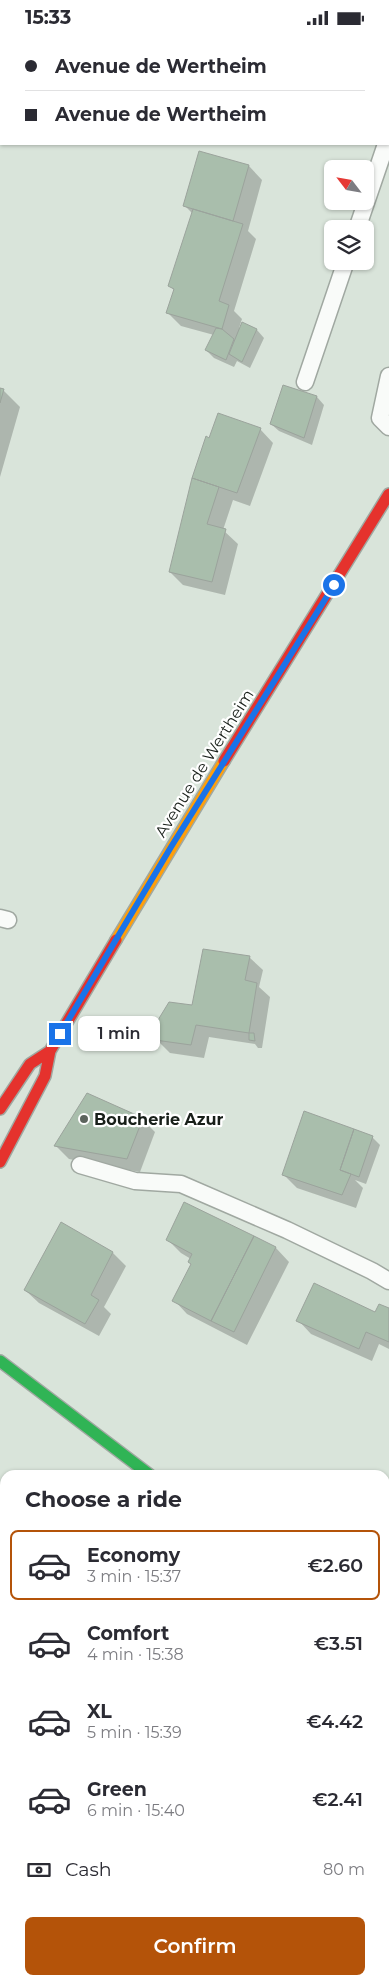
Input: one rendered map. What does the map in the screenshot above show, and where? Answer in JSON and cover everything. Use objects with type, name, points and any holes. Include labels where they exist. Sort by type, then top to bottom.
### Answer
[{"type":"street","name":"Avenue de Wertheim","points":[[0,1162],[45,1076],[50,1051],[171,847],[389,495]]},
{"type":"street","name":"Avenue de Wertheim","points":[[0,1109],[30,1065],[50,1051]]},
{"type":"street","points":[[0,1361],[143,1470]]},
{"type":"lane","points":[[360,220],[386,145]]},
{"type":"lane","points":[[306,382],[343,270]]},
{"type":"lane","points":[[389,376],[380,418],[389,427]]},
{"type":"lane","points":[[80,1165],[135,1181],[180,1184],[286,1231],[372,1271],[389,1281]]},
{"type":"building","points":[[199,151],[249,165],[233,221],[183,206]]},
{"type":"building","points":[[193,209],[243,224],[219,301],[229,305],[222,329],[166,313],[174,289],[168,286]]},
{"type":"building","points":[[242,322],[257,329],[242,362],[229,354]]},
{"type":"building","points":[[216,328],[222,329],[234,339],[226,360],[205,350]]},
{"type":"building","points":[[283,385],[317,396],[304,438],[270,424]]},
{"type":"building","points":[[0,388],[4,389],[0,403]]},
{"type":"building","points":[[218,413],[261,428],[237,493],[192,478],[206,436],[209,438]]},
{"type":"building","points":[[192,478],[219,487],[207,524],[226,529],[212,582],[169,572]]},
{"type":"building","points":[[203,949],[250,956],[245,980],[257,983],[249,1033],[196,1025],[191,1045],[155,1040],[158,1020],[169,1002],[192,1005]]},
{"type":"building","points":[[249,1033],[254,1033],[255,1041],[249,1040]]},
{"type":"building","points":[[87,1093],[143,1118],[127,1159],[54,1146]]},
{"type":"building","points":[[304,1111],[354,1129],[340,1170],[351,1174],[342,1195],[282,1175]]},
{"type":"building","points":[[354,1129],[373,1136],[359,1177],[340,1170]]},
{"type":"building","points":[[184,1202],[254,1236],[211,1321],[172,1301],[191,1264],[188,1262],[192,1254],[166,1240]]},
{"type":"building","points":[[61,1222],[113,1252],[91,1295],[99,1300],[85,1324],[24,1290]]},
{"type":"building","points":[[254,1236],[276,1247],[234,1332],[211,1321]]},
{"type":"building","points":[[314,1283],[375,1312],[379,1304],[389,1308],[389,1342],[366,1332],[359,1349],[296,1321]]},
{"type":"traffic: fast","points":[[0,1361],[143,1470]]},
{"type":"traffic: slow","points":[[116,940],[224,761]]},
{"type":"traffic: jam","points":[[224,761],[389,494]]},
{"type":"traffic: jam","points":[[0,1162],[45,1076],[50,1051],[116,940]]},
{"type":"traffic: jam","points":[[0,1109],[30,1064],[50,1051]]},
{"type":"place","name":"Boucherie Azur","points":[[84,1119]]},
{"type":"route","points":[[60,1034],[171,847],[334,585]]}]
